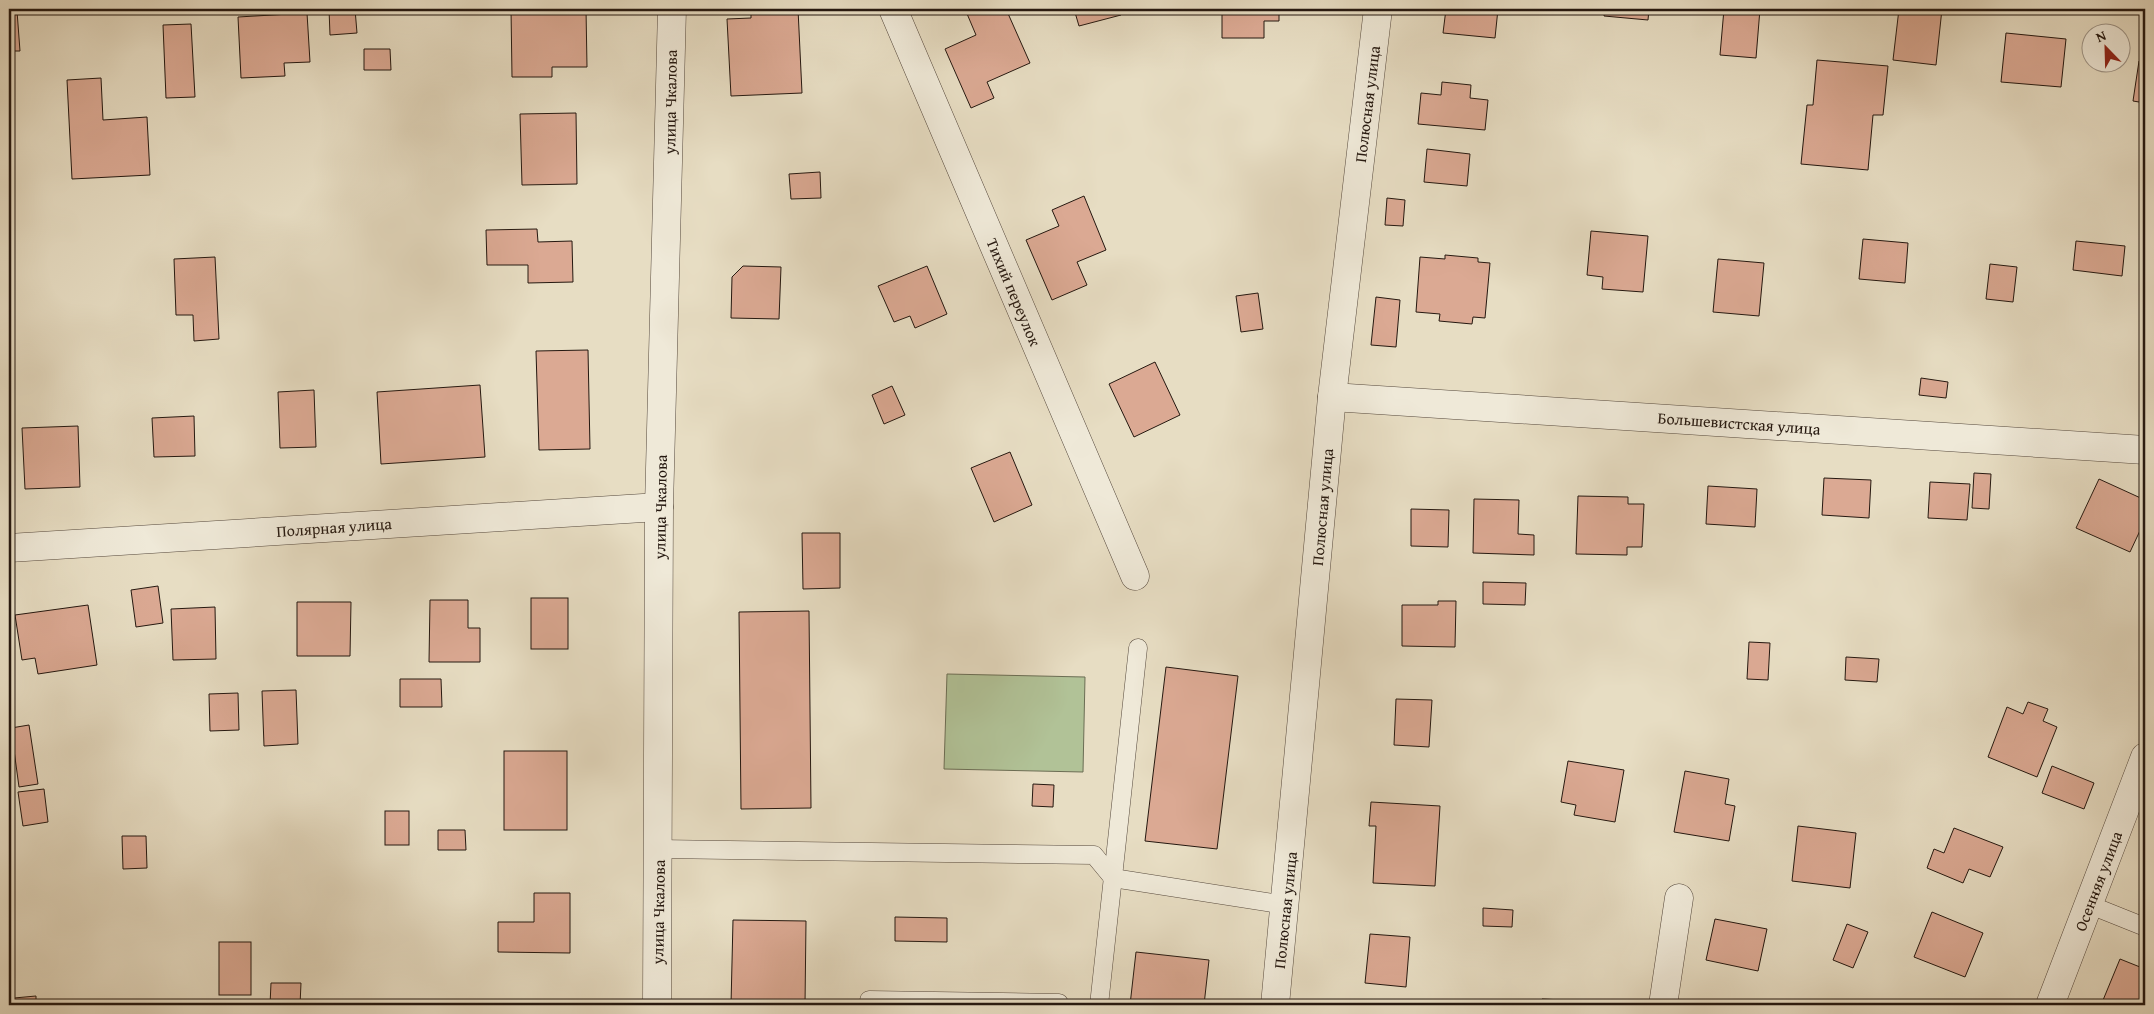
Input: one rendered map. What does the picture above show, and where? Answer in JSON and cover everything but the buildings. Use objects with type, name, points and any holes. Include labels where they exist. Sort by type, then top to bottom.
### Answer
[{"type":"street","name":"улица Чкалова","points":[[657,1005],[659,507],[672,9]]},
{"type":"street","name":"Тихий переулок","points":[[893,9],[1135,576]]},
{"type":"street","name":"Полюсная улица","points":[[1275,1005],[1286,905],[1332,397],[1378,9]]},
{"type":"street","name":"Большевистская улица","points":[[1332,397],[2145,450]]},
{"type":"street","name":"Полярная улица","points":[[9,548],[659,507]]},
{"type":"street","name":"Осенняя улица","points":[[2050,1005],[2090,905],[2145,757]]},
{"type":"street","points":[[1663,1005],[1679,898]]},
{"type":"lane","points":[[1099,1005],[1138,648]]},
{"type":"lane","points":[[659,849],[1094,855],[1113,878],[1286,905]]},
{"type":"lane","points":[[2090,905],[2145,927]]},
{"type":"lane","points":[[869,1000],[1059,1003],[1059,1005]]},
{"type":"green space","points":[[947,674],[1085,677],[1083,772],[944,769]]}]
